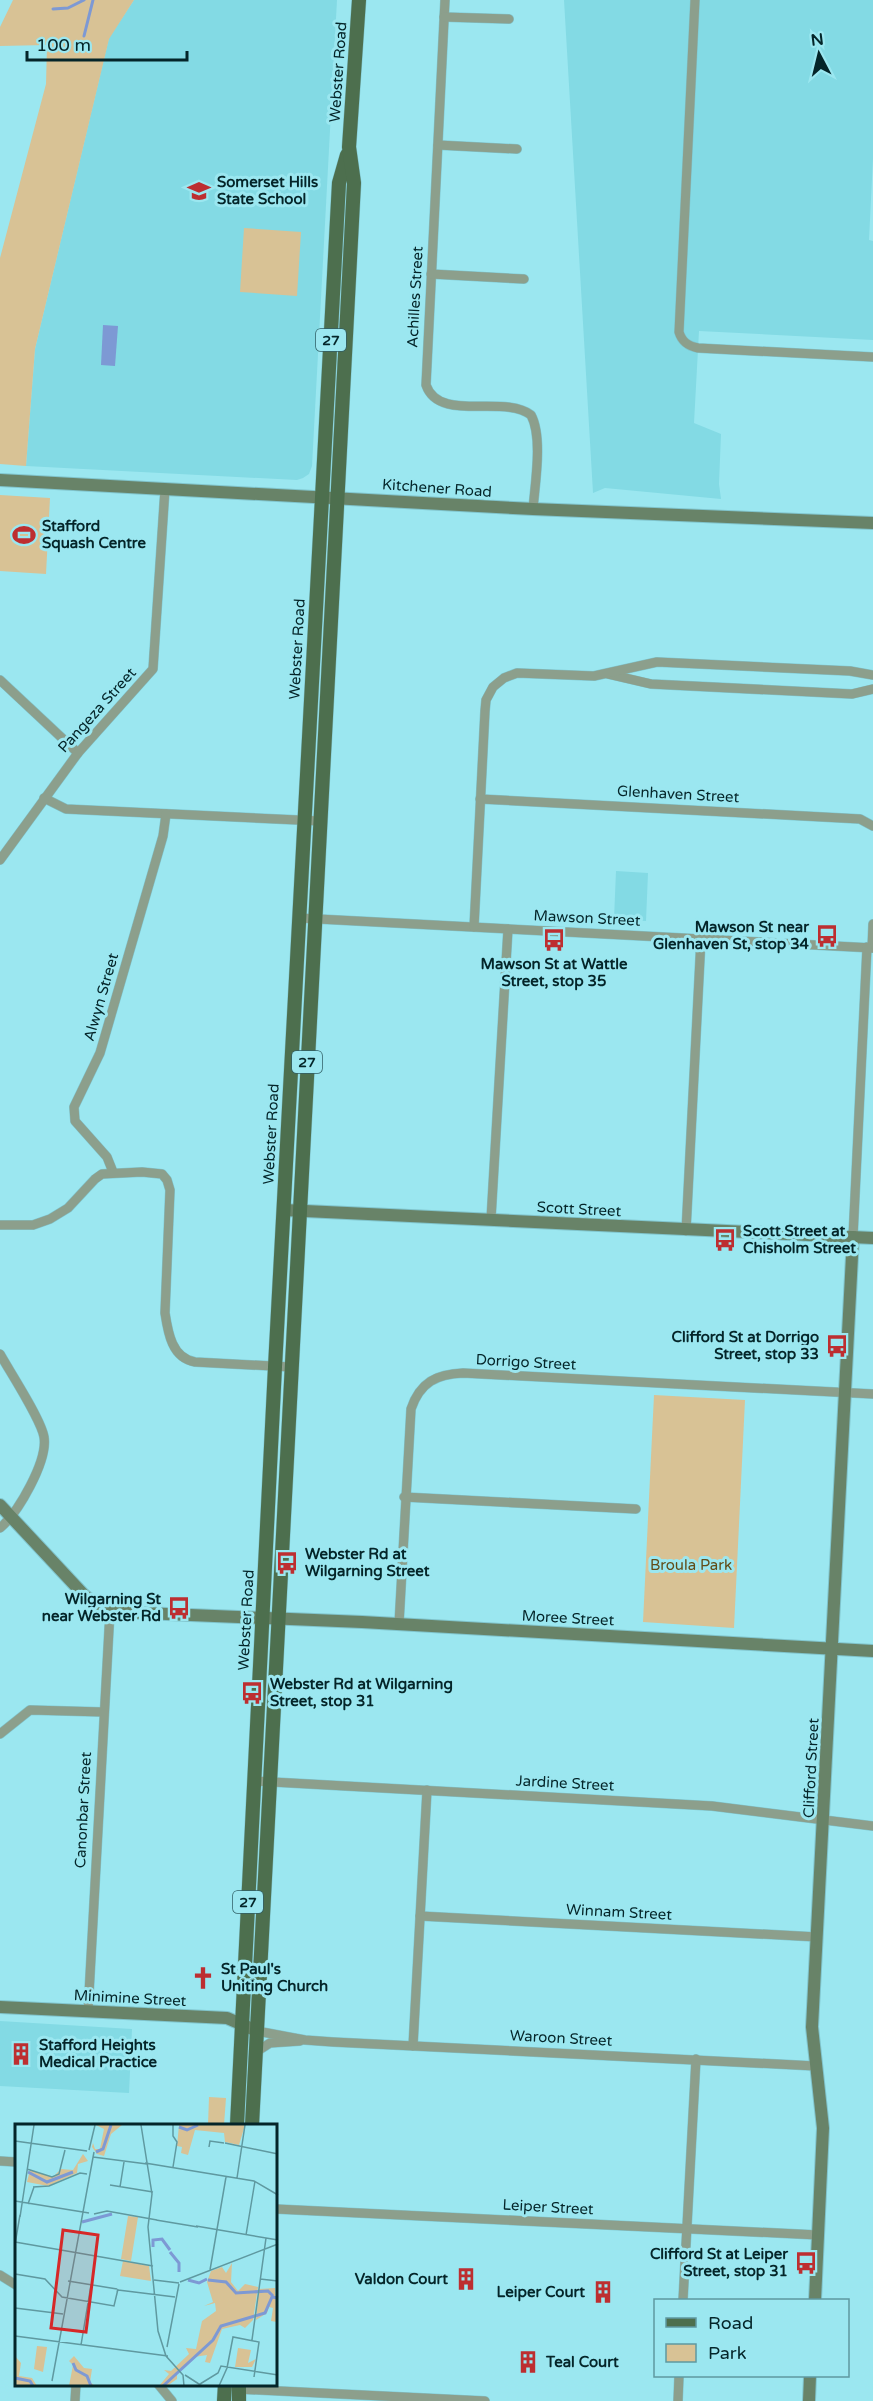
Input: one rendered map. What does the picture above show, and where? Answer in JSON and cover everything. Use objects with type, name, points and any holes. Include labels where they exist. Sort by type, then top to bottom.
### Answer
[{"type":"main road","name":"Webster Road","points":[[237,2124],[275,1367],[339,183],[349,147],[359,0]]},
{"type":"main road","name":"Webster Road","points":[[252,2124],[299,1210],[339,497],[354,183],[349,147]]},
{"type":"street","name":"Achilles Street","points":[[445,0],[425,377],[428,391],[435,399],[448,404],[513,408],[531,415],[537,438],[533,509]]},
{"type":"street","points":[[694,0],[679,332],[686,344],[702,348],[873,357]]},
{"type":"street","points":[[444,17],[509,19]]},
{"type":"street","points":[[438,145],[517,149]]},
{"type":"street","points":[[431,274],[524,279]]},
{"type":"street","name":"Kitchener Road","points":[[0,480],[533,509],[873,523]]},
{"type":"street","name":"Pangeza Street","points":[[0,860],[78,753],[147,678],[154,666],[165,489]]},
{"type":"street","points":[[474,927],[484,711],[489,693],[498,682],[517,673],[588,676],[608,674],[645,663],[678,662],[850,671],[873,675]]},
{"type":"street","points":[[608,674],[651,684],[852,694],[873,689]]},
{"type":"street","points":[[0,680],[78,753]]},
{"type":"street","points":[[44,798],[66,809],[320,821]]},
{"type":"street","name":"Glenhaven Street","points":[[480,799],[860,819],[873,826]]},
{"type":"street","name":"Alwyn Street","points":[[113,1172],[107,1156],[75,1121],[74,1107],[100,1053],[163,836],[166,814]]},
{"type":"street","name":"Mawson Street","points":[[300,918],[871,948]]},
{"type":"street","points":[[853,1238],[873,924]]},
{"type":"street","points":[[492,1219],[507,929]]},
{"type":"street","points":[[686,1231],[701,939]]},
{"type":"street","points":[[0,1225],[33,1225],[50,1219],[68,1208],[102,1174],[158,1172],[167,1180],[170,1196],[165,1313],[167,1326],[178,1355],[195,1362],[291,1367]]},
{"type":"street","name":"Scott Street","points":[[284,1210],[492,1219],[686,1231],[873,1238]]},
{"type":"street","name":"Clifford Street","points":[[815,2299],[823,2128],[812,2027],[853,1238]]},
{"type":"street","points":[[0,1354],[44,1438],[28,1492],[0,1528]]},
{"type":"street","name":"Dorrigo Street","points":[[399,1624],[404,1497],[411,1409],[421,1388],[439,1376],[464,1373],[873,1394]]},
{"type":"street","points":[[404,1497],[636,1509]]},
{"type":"street","points":[[0,1505],[84,1595],[96,1605],[110,1611]]},
{"type":"street","name":"Moree Street","points":[[110,1611],[181,1617],[399,1624],[873,1650]]},
{"type":"street","name":"Canonbar Street","points":[[88,2012],[110,1611]]},
{"type":"street","points":[[0,1734],[26,1712],[35,1709],[103,1713]]},
{"type":"street","name":"Jardine Street","points":[[254,1781],[712,1806],[873,1826]]},
{"type":"street","points":[[413,2046],[427,1790]]},
{"type":"street","name":"Winnam Street","points":[[420,1916],[817,1937]]},
{"type":"street","name":"Minimine Street","points":[[0,2007],[227,2018],[256,2031]]},
{"type":"street","name":"Waroon Street","points":[[256,2031],[305,2040],[815,2066]]},
{"type":"street","name":"Waroon Street","points":[[256,2052],[270,2043],[305,2040]]},
{"type":"street","points":[[683,2299],[696,2060]]},
{"type":"street","name":"Leiper Street","points":[[278,2209],[818,2235]]},
{"type":"street","points":[[0,2275],[15,2284]]},
{"type":"street","points":[[678,2401],[679,2377]]},
{"type":"street","points":[[809,2401],[810,2377]]},
{"type":"street","points":[[75,2401],[76,2386]]},
{"type":"street","points":[[159,2386],[172,2401]]},
{"type":"street","points":[[224,2391],[485,2401]]},
{"type":"shaded area","name":"Somerset Hills State School","points":[[134,0],[337,0],[312,466],[309,474],[303,478],[297,480],[26,466],[35,349],[109,38]]},
{"type":"shaded area","points":[[564,0],[873,0],[873,158],[869,240],[873,241],[873,340],[699,331],[694,423],[721,434],[719,484],[721,499],[605,488],[593,493]]},
{"type":"shaded area","points":[[103,325],[118,326],[115,366],[101,365]]},
{"type":"shaded area","points":[[616,871],[648,873],[646,921],[614,919]]},
{"type":"shaded area","points":[[0,2021],[132,2029],[129,2093],[0,2086]]},
{"type":"green space","points":[[13,0],[134,0],[109,39],[35,349],[26,466],[0,464],[0,258],[46,84],[47,45],[0,46],[0,27]]},
{"type":"green space","points":[[244,228],[301,232],[297,296],[240,292]]},
{"type":"green space","name":"Stafford Squash Centre","points":[[0,495],[50,498],[46,574],[0,571]]},
{"type":"green space","name":"Broula Park","points":[[654,1395],[745,1400],[734,1628],[643,1622]]},
{"type":"green space","points":[[209,2097],[226,2098],[224,2124],[208,2124]]},
{"type":"waterway","points":[[53,9],[68,8],[84,0]]},
{"type":"waterway","points":[[84,36],[93,0]]},
{"type":"place","name":"Somerset Hills State School","points":[[199,191]]},
{"type":"place","name":"Stafford Squash Centre","points":[[24,535]]},
{"type":"place","name":"Mawson St near Glenhaven St, stop 34","points":[[827,936]]},
{"type":"place","name":"Mawson St at Wattle Street, stop 35","points":[[554,940]]},
{"type":"place","name":"Scott Street at Chisholm Street","points":[[725,1240]]},
{"type":"place","name":"Clifford St at Dorrigo Street, stop 33","points":[[837,1346]]},
{"type":"place","name":"Webster Rd at Wilgarning Street","points":[[287,1563]]},
{"type":"place","name":"Wilgarning St near Webster Rd","points":[[179,1608]]},
{"type":"place","name":"Webster Rd at Wilgarning Street, stop 31","points":[[252,1693]]},
{"type":"place","name":"St Paul's Uniting Church","points":[[203,1978]]},
{"type":"place","name":"Stafford Heights Medical Practice","points":[[21,2054]]},
{"type":"place","name":"Clifford St at Leiper Street, stop 31","points":[[806,2263]]},
{"type":"place","name":"Valdon Court","points":[[466,2279]]},
{"type":"place","name":"Leiper Court","points":[[603,2292]]},
{"type":"place","name":"Teal Court","points":[[528,2362]]}]
